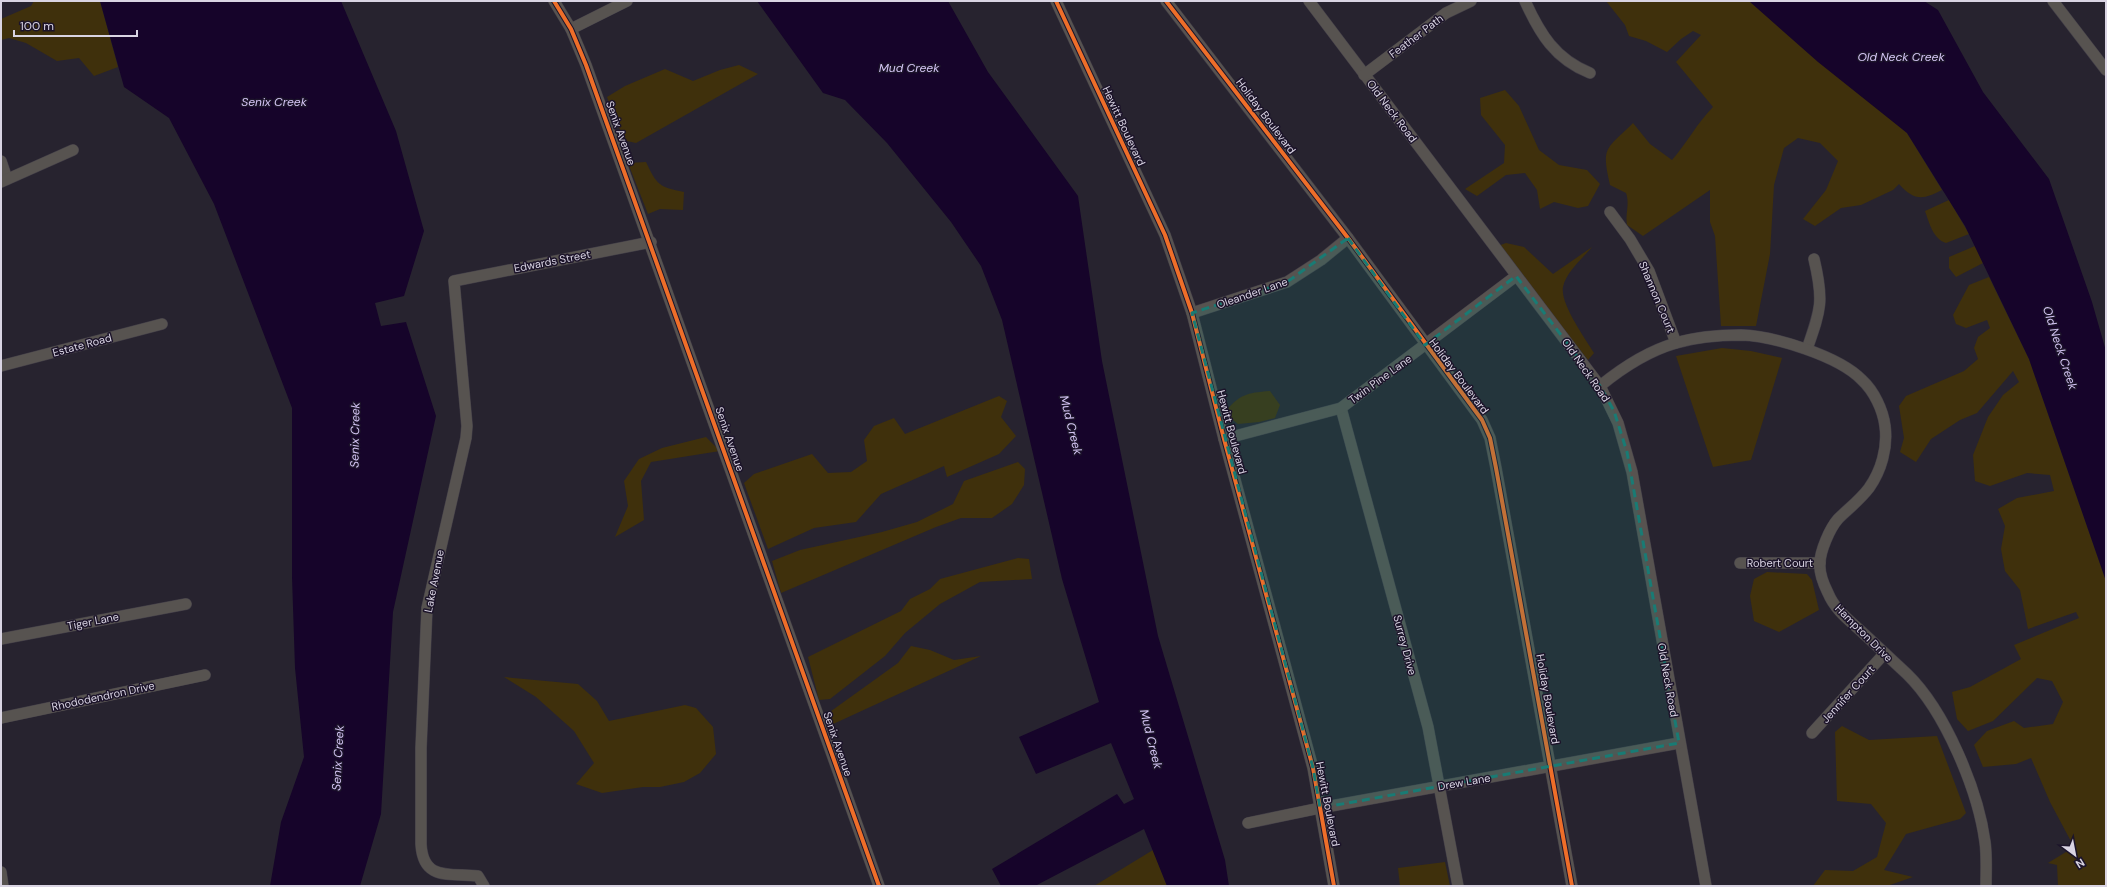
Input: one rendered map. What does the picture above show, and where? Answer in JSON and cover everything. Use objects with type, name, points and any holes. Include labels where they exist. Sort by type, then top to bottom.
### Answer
[{"type":"street","name":"Senix Avenue","points":[[554,1],[571,29],[586,65],[651,242],[879,886]]},
{"type":"street","points":[[571,29],[627,1]]},
{"type":"street","name":"Hewitt Boulevard","points":[[1056,1],[1165,235],[1192,314],[1224,439],[1313,768],[1334,886]]},
{"type":"street","name":"Holiday Boulevard","points":[[1166,1],[1348,238],[1482,420],[1490,438],[1572,886]]},
{"type":"street","name":"Old Neck Road","points":[[1309,1],[1600,386],[1614,411],[1627,452],[1706,886]]},
{"type":"street","name":"Feather Path","points":[[1364,75],[1446,13],[1470,1]]},
{"type":"street","points":[[1525,1],[1533,19],[1551,47],[1574,66],[1590,73]]},
{"type":"street","points":[[2056,2],[2106,70]]},
{"type":"street","points":[[1,161],[4,181],[73,150]]},
{"type":"street","name":"Shannon Court","points":[[1610,212],[1630,239],[1649,271],[1676,343]]},
{"type":"street","name":"Oleander Lane","points":[[1192,314],[1287,282],[1321,260],[1348,238]]},
{"type":"street","name":"Edwards Street","points":[[454,281],[651,242]]},
{"type":"street","points":[[1807,349],[1820,307],[1820,289],[1814,259]]},
{"type":"street","name":"Twin Pine Lane","points":[[1224,439],[1341,408],[1516,276]]},
{"type":"street","name":"Lake Avenue","points":[[454,281],[467,426],[466,438],[427,608],[422,748],[421,844],[422,858],[428,867],[437,873],[478,876],[484,886]]},
{"type":"street","name":"Estate Road","points":[[1,366],[162,324]]},
{"type":"street","points":[[1600,386],[1637,360],[1676,343],[1710,337],[1743,335],[1778,341],[1807,349],[1861,378],[1874,396],[1881,410],[1885,426],[1886,443],[1877,475],[1859,500],[1836,521],[1830,531],[1820,563]]},
{"type":"street","name":"Surrey Drive","points":[[1341,408],[1428,727],[1458,886]]},
{"type":"street","name":"Robert Court","points":[[1740,563],[1820,563]]},
{"type":"street","name":"Hampton Drive","points":[[1820,563],[1828,593],[1834,605],[1884,654],[1908,675],[1929,702],[1964,765],[1975,799],[1985,843],[1986,886]]},
{"type":"street","name":"Tiger Lane","points":[[1,639],[186,604]]},
{"type":"street","name":"Jennifer Court","points":[[1812,733],[1884,654]]},
{"type":"street","name":"Rhododendron Drive","points":[[1,718],[205,675]]},
{"type":"street","name":"Drew Lane","points":[[1248,823],[1320,808],[1551,767],[1680,742]]},
{"type":"street","points":[[1,872],[3,886]]},
{"type":"highlighted area","points":[[1348,238],[1425,345],[1516,276],[1600,386],[1614,411],[1627,452],[1679,743],[1320,808],[1313,768],[1192,313],[1287,282]]},
{"type":"shaded area","points":[[34,1],[100,1],[118,67],[94,76],[79,58],[57,61],[26,43],[9,38],[1,40],[1,19],[31,6]]},
{"type":"shaded area","points":[[1606,1],[1749,1],[1907,133],[1942,190],[1929,196],[1919,197],[1909,194],[1899,184],[1893,190],[1861,205],[1841,208],[1815,226],[1803,219],[1826,190],[1838,161],[1820,143],[1798,138],[1784,148],[1774,185],[1770,254],[1756,326],[1721,326],[1715,236],[1710,222],[1710,190],[1643,236],[1627,225],[1628,201],[1626,193],[1610,185],[1606,163],[1606,155],[1611,144],[1633,123],[1650,144],[1672,160],[1713,107],[1676,62],[1701,35],[1693,31],[1681,39],[1667,52],[1646,41],[1629,36],[1625,25]]},
{"type":"shaded area","points":[[739,65],[758,74],[636,143],[627,141],[618,126],[607,97],[625,86],[665,69],[693,81],[720,70]]},
{"type":"shaded area","points":[[1505,90],[1519,106],[1539,150],[1559,165],[1587,170],[1600,184],[1588,206],[1578,208],[1554,202],[1540,209],[1537,190],[1525,173],[1506,175],[1477,196],[1465,189],[1504,163],[1505,145],[1481,115],[1480,98]]},
{"type":"shaded area","points":[[646,162],[653,176],[660,184],[684,192],[683,210],[660,209],[648,214],[628,163]]},
{"type":"shaded area","points":[[1949,200],[1969,234],[1946,243],[1935,234],[1925,211]]},
{"type":"shaded area","points":[[1506,243],[1524,247],[1553,274],[1592,247],[1571,271],[1563,287],[1565,302],[1569,311],[1594,353],[1588,360],[1498,246]]},
{"type":"shaded area","points":[[1975,246],[1983,263],[1956,277],[1949,268],[1949,257]]},
{"type":"shaded area","points":[[1989,277],[2029,359],[2106,581],[2106,886],[2058,886],[2057,865],[2048,863],[2074,847],[2050,802],[2031,758],[2016,764],[1983,767],[1974,745],[1987,731],[2014,721],[2024,728],[2053,724],[2063,702],[2052,681],[2037,678],[1993,721],[1968,731],[1957,719],[1952,692],[1970,687],[2021,659],[2014,645],[2079,618],[2076,612],[2028,629],[2020,590],[2005,571],[2001,549],[2005,526],[1998,509],[2017,498],[2054,491],[2050,475],[2027,473],[1990,486],[1975,481],[1973,455],[1988,417],[2003,395],[2019,382],[2013,371],[1977,413],[1960,420],[1931,439],[1916,462],[1900,452],[1904,438],[1899,406],[1906,396],[1964,371],[1978,359],[1974,348],[1978,337],[1990,328],[1987,320],[1966,328],[1956,324],[1953,315],[1969,285]]},
{"type":"shaded area","points":[[1722,348],[1751,351],[1782,358],[1751,460],[1713,467],[1676,356]]},
{"type":"shaded area","points":[[1270,391],[1280,405],[1275,418],[1259,422],[1238,424],[1224,413],[1239,398],[1249,394]]},
{"type":"shaded area","points":[[999,396],[1007,401],[1001,417],[1016,436],[999,454],[947,477],[944,466],[881,494],[856,522],[814,528],[768,549],[744,483],[754,474],[812,454],[828,473],[851,472],[867,461],[864,440],[874,426],[894,418],[905,434]]},
{"type":"shaded area","points":[[706,437],[720,451],[651,462],[641,481],[644,520],[615,537],[628,506],[624,481],[639,459],[662,448]]},
{"type":"shaded area","points":[[1018,462],[1025,469],[1024,485],[1012,504],[992,518],[961,518],[936,527],[781,593],[772,561],[800,550],[882,532],[917,522],[953,504],[964,481]]},
{"type":"shaded area","points":[[1018,558],[1029,559],[1032,579],[980,582],[940,604],[905,633],[885,656],[830,699],[819,700],[808,657],[901,611],[910,599],[930,589],[940,579]]},
{"type":"shaded area","points":[[1767,572],[1807,574],[1812,580],[1819,610],[1779,632],[1754,621],[1750,596],[1754,579]]},
{"type":"shaded area","points":[[911,646],[930,650],[954,660],[981,656],[831,725],[827,714],[898,663]]},
{"type":"shaded area","points":[[504,677],[578,684],[597,701],[609,721],[685,705],[696,708],[713,727],[716,754],[700,773],[684,782],[660,787],[643,787],[602,793],[576,784],[594,763],[574,731],[536,697]]},
{"type":"shaded area","points":[[1842,726],[1869,740],[1937,736],[1966,813],[1960,819],[1906,834],[1884,870],[1913,877],[1887,886],[1813,886],[1825,870],[1853,871],[1877,857],[1886,823],[1871,804],[1837,801],[1835,732]]},
{"type":"shaded area","points":[[1153,850],[1167,886],[1094,886]]},
{"type":"shaded area","points":[[1445,862],[1450,886],[1400,886],[1398,868]]},
{"type":"water","name":"Senix Creek","points":[[100,1],[341,1],[396,131],[424,231],[404,296],[375,303],[381,326],[406,322],[436,416],[393,612],[381,814],[360,886],[270,886],[281,822],[304,757],[295,668],[292,577],[292,408],[214,204],[169,118],[124,87]]},
{"type":"water","name":"Mud Creek","points":[[757,1],[948,1],[988,72],[1078,196],[1102,361],[1158,636],[1225,860],[1229,886],[1167,886],[1144,829],[1035,886],[1001,886],[992,869],[1117,794],[1124,804],[1134,799],[1111,743],[1036,774],[1019,737],[1099,702],[1062,579],[1002,320],[981,266],[951,222],[887,143],[845,100],[823,93]]},
{"type":"water","name":"Old Neck Creek","points":[[1749,1],[1924,1],[1938,10],[1983,92],[2049,179],[2092,302],[2106,351],[2106,581],[2029,359],[1965,226],[1907,133],[1818,62]]},
{"type":"cycle path","points":[[554,1],[571,29],[586,65],[879,886]]},
{"type":"cycle path","points":[[1056,1],[1165,235],[1192,313],[1224,439],[1313,768],[1334,886]]},
{"type":"cycle path","points":[[1166,1],[1348,238],[1482,420],[1490,438],[1496,468],[1572,886]]}]
